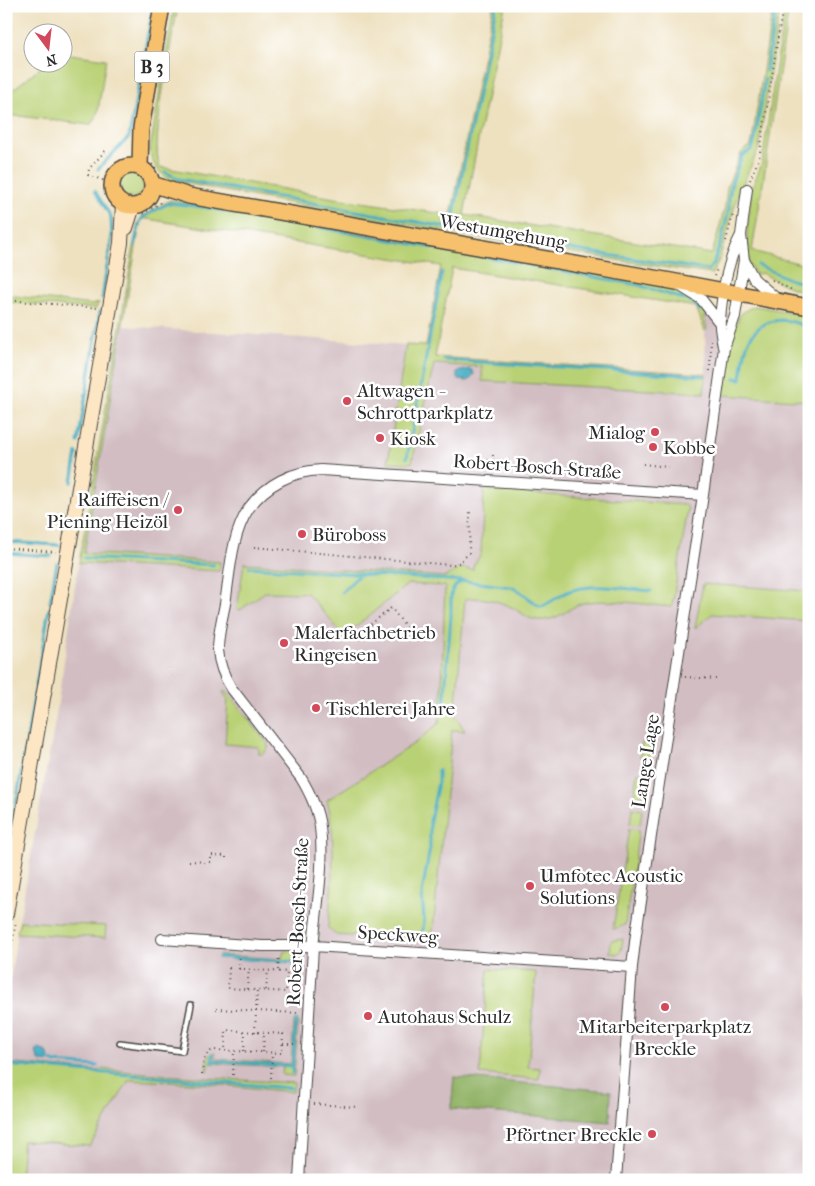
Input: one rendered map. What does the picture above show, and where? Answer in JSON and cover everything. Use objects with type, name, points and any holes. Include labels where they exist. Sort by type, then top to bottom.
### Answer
[{"type":"main road","name":"B 3","points":[[134,166],[162,6]]},
{"type":"main road","points":[[134,166],[148,174],[151,190],[143,203],[128,205],[113,196],[111,183],[116,173],[122,168],[134,166]]},
{"type":"main road","name":"Westumgehung","points":[[151,190],[809,307]]},
{"type":"main road","points":[[6,914],[128,205]]},
{"type":"street","points":[[747,189],[741,236],[744,260],[754,279],[779,301]]},
{"type":"street","points":[[732,292],[726,280],[735,247],[741,236]]},
{"type":"street","points":[[732,292],[744,260]]},
{"type":"street","name":"Lange Lage","points":[[671,281],[701,298],[719,322],[724,348]]},
{"type":"street","name":"Lange Lage","points":[[719,322],[732,292]]},
{"type":"street","name":"Lange Lage","points":[[616,1180],[632,967],[724,348],[735,316],[732,292]]},
{"type":"street","name":"Robert-Bosch-Straße","points":[[299,1180],[321,855],[320,825],[308,789],[301,778],[224,676],[220,658],[219,639],[235,544],[240,525],[249,508],[268,488],[283,479],[307,471],[321,470],[703,495]]},
{"type":"street","name":"Speckweg","points":[[162,939],[262,946],[314,946],[632,967]]},
{"type":"lane","points":[[120,1043],[182,1051],[191,1006]]},
{"type":"path","points":[[747,189],[760,158],[783,6]]},
{"type":"path","points":[[105,151],[89,169],[88,175],[111,183]]},
{"type":"path","points":[[6,300],[110,309]]},
{"type":"path","points":[[491,481],[493,454]]},
{"type":"path","points":[[480,462],[482,460],[492,460],[513,462]]},
{"type":"path","points":[[643,464],[668,467]]},
{"type":"path","points":[[254,547],[451,565],[463,560],[469,553],[470,509]]},
{"type":"path","points":[[6,548],[68,553]]},
{"type":"path","points":[[355,637],[392,608],[407,628]]},
{"type":"path","points":[[675,676],[716,679]]},
{"type":"path","points":[[189,861],[211,862],[211,855],[226,856],[226,860]]},
{"type":"path","points":[[239,969],[240,956]]},
{"type":"path","points":[[278,959],[278,971]]},
{"type":"path","points":[[230,968],[249,969],[287,972],[286,992],[228,988],[230,968]]},
{"type":"path","points":[[247,989],[249,969]]},
{"type":"path","points":[[266,990],[268,971]]},
{"type":"path","points":[[286,982],[300,983]]},
{"type":"path","points":[[255,1032],[257,990]]},
{"type":"path","points":[[216,1008],[309,1014]]},
{"type":"path","points":[[202,1074],[203,1062],[207,1053],[216,1050],[225,1050],[234,1050],[282,1053],[283,1034],[226,1030],[225,1050]]},
{"type":"path","points":[[244,1051],[245,1032]]},
{"type":"path","points":[[263,1052],[264,1033]]},
{"type":"path","points":[[282,1044],[296,1044]]},
{"type":"path","points":[[233,1075],[234,1050]]},
{"type":"path","points":[[271,1078],[272,1053]]},
{"type":"path","points":[[304,1103],[358,1107]]},
{"type":"shaded area","points":[[755,306],[809,315],[809,1180],[6,1180],[6,1007],[17,933],[55,722],[80,553],[84,553],[122,326],[437,347],[434,364],[706,379],[705,331],[707,329],[704,318],[705,309],[740,316]]},
{"type":"green space","points":[[174,6],[178,6],[163,89],[157,136],[157,155],[160,167],[334,198],[451,215],[493,6],[505,6],[464,215],[712,254],[725,207],[727,187],[741,153],[750,147],[752,141],[773,6],[780,6],[759,148],[738,195],[719,260],[712,274],[450,232],[170,180],[156,167],[150,150]]},
{"type":"green space","points":[[785,6],[789,6],[752,251],[809,266],[809,294],[761,273],[756,275],[749,263],[747,233],[751,190],[762,163]]},
{"type":"green space","points":[[72,54],[106,59],[98,111],[90,125],[6,116],[6,95],[35,72],[72,72]]},
{"type":"green space","points":[[131,174],[140,177],[143,186],[140,195],[131,198],[122,195],[119,186],[122,177]]},
{"type":"green space","points":[[170,200],[445,248],[452,252],[461,250],[644,282],[662,287],[694,300],[705,309],[704,318],[707,329],[705,331],[696,307],[452,268],[435,357],[706,374],[704,393],[482,381],[482,367],[434,364],[412,463],[388,462],[406,345],[426,346],[441,266],[142,218]]},
{"type":"green space","points":[[141,219],[84,553],[220,562],[219,571],[79,563],[138,223]]},
{"type":"green space","points":[[6,295],[93,305],[99,302],[96,309],[6,302]]},
{"type":"green space","points":[[755,306],[809,315],[809,401],[723,395],[732,340],[738,320],[741,314]]},
{"type":"green space","points":[[484,490],[686,505],[688,508],[672,607],[592,602],[577,605],[551,619],[537,620],[496,601],[477,598],[465,599],[455,715],[465,731],[452,730],[432,941],[336,935],[328,928],[333,848],[327,800],[415,743],[439,723],[441,712],[445,586],[408,584],[344,636],[307,593],[265,592],[240,610],[237,609],[244,563],[445,577],[461,568],[473,570],[473,566],[481,554]]},
{"type":"green space","points":[[703,584],[809,591],[809,621],[712,614],[695,628]]},
{"type":"green space","points":[[223,692],[227,692],[268,744],[268,749],[262,754],[259,754],[259,747],[225,744],[228,700]]},
{"type":"green space","points":[[642,743],[652,743],[650,756],[640,757]]},
{"type":"green space","points":[[637,773],[648,775],[645,795],[634,796]]},
{"type":"green space","points":[[632,808],[642,810],[640,825],[630,824]]},
{"type":"green space","points":[[629,829],[639,830],[625,925],[613,929]]},
{"type":"green space","points":[[20,921],[106,926],[105,938],[17,933]]},
{"type":"green space","points":[[623,939],[621,951],[618,954],[610,953],[611,941]]},
{"type":"green space","points":[[284,951],[296,951],[302,955],[302,962],[299,962],[298,975],[301,976],[299,1009],[294,1009],[297,963],[218,958],[219,955],[282,959]]},
{"type":"green space","points":[[488,969],[536,972],[528,1067],[540,1068],[539,1079],[480,1074]]},
{"type":"green space","points":[[294,1021],[298,1021],[294,1076],[282,1075],[283,1067],[209,1063],[208,1071],[206,1071],[208,1057],[215,1052],[215,1059],[291,1064]]},
{"type":"green space","points":[[6,1063],[98,1071],[99,1069],[189,1077],[294,1083],[293,1092],[213,1084],[129,1080],[90,1146],[23,1141],[20,1180],[6,1180]]},
{"type":"green space","points":[[454,1077],[611,1091],[610,1122],[451,1109]]},
{"type":"water","points":[[469,369],[473,371],[474,375],[468,381],[457,378],[457,372]]},
{"type":"water","points":[[39,1049],[47,1052],[50,1061],[43,1062],[38,1060],[36,1051]]},
{"type":"waterway","points":[[98,169],[129,137],[153,6]]},
{"type":"waterway","points":[[165,172],[179,179],[451,228],[496,6]]},
{"type":"waterway","points":[[766,71],[776,6]]},
{"type":"waterway","points":[[460,230],[708,270],[713,265],[721,241],[729,209],[732,182],[742,156],[752,149],[755,139],[765,79]]},
{"type":"waterway","points":[[95,191],[111,217],[112,236],[102,298]]},
{"type":"waterway","points":[[134,246],[143,217],[169,203],[203,207],[446,250]]},
{"type":"waterway","points":[[458,252],[638,285],[693,302],[701,311]]},
{"type":"waterway","points":[[758,265],[791,280],[809,284]]},
{"type":"waterway","points":[[407,458],[442,272]]},
{"type":"waterway","points":[[78,442],[100,311]]},
{"type":"waterway","points":[[735,378],[741,379],[744,355],[750,339],[759,328],[773,321],[780,320],[795,322],[809,329]]},
{"type":"waterway","points":[[444,360],[704,376]]},
{"type":"waterway","points":[[72,482],[77,453]]},
{"type":"waterway","points":[[6,542],[59,545]]},
{"type":"waterway","points":[[6,553],[51,556]]},
{"type":"waterway","points":[[84,558],[214,565]]},
{"type":"waterway","points":[[50,602],[57,563]]},
{"type":"waterway","points":[[249,567],[464,581],[511,587],[539,606],[543,606],[567,592],[587,587],[651,591]]},
{"type":"waterway","points":[[342,592],[359,575]]},
{"type":"waterway","points":[[444,707],[451,597],[456,585],[463,581]]},
{"type":"waterway","points":[[13,822],[49,609]]},
{"type":"waterway","points":[[422,937],[424,920],[422,893],[430,848],[430,821],[438,782],[438,770]]},
{"type":"waterway","points":[[6,859],[11,831]]},
{"type":"waterway","points":[[219,957],[299,962],[297,1006]]},
{"type":"waterway","points":[[292,1073],[296,1021]]},
{"type":"waterway","points":[[213,1054],[212,1061],[293,1066]]},
{"type":"waterway","points":[[47,1059],[56,1063],[97,1066]]},
{"type":"waterway","points":[[6,1065],[291,1088]]},
{"type":"place","name":"Altwagen - Schrottparkplatz","points":[[347,401]]},
{"type":"place","name":"Mialog","points":[[655,432]]},
{"type":"place","name":"Kiosk","points":[[380,438]]},
{"type":"place","name":"Kobbe","points":[[653,447]]},
{"type":"place","name":"Raiffeisen / Piening Heizöl","points":[[178,510]]},
{"type":"place","name":"Büroboss","points":[[302,534]]},
{"type":"place","name":"Malerfachbetrieb Ringeisen","points":[[284,643]]},
{"type":"place","name":"Tischlerei Jahre","points":[[316,708]]},
{"type":"place","name":"Umfotec Acoustic Solutions","points":[[530,886]]},
{"type":"place","name":"Mitarbeiterparkplatz Breckle","points":[[665,1007]]},
{"type":"place","name":"Autohaus Schulz","points":[[368,1016]]},
{"type":"place","name":"Pförtner Breckle","points":[[652,1134]]}]
